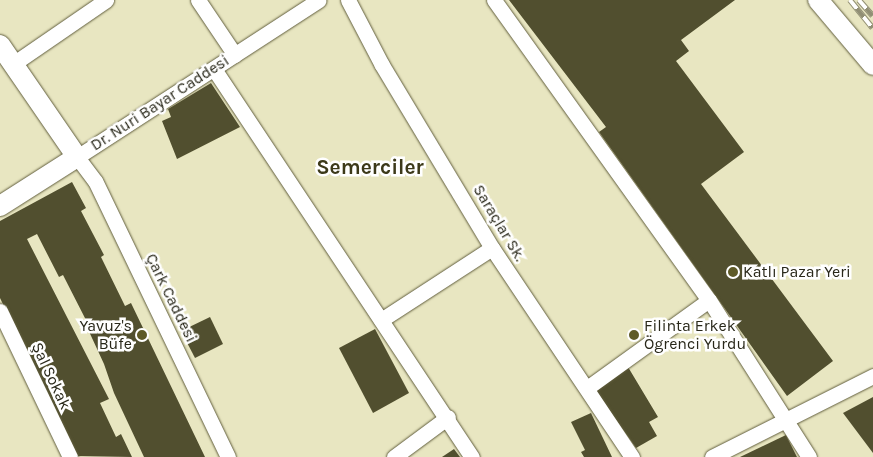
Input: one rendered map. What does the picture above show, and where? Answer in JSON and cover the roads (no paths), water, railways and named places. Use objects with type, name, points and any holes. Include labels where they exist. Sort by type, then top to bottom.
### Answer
[{"type":"main road","points":[[818,0],[873,65]]},
{"type":"main road","points":[[0,45],[77,157]]},
{"type":"main road","name":"Dr. Nuri Bayar Caddesi","points":[[0,206],[77,157]]},
{"type":"street","points":[[13,64],[106,0]]},
{"type":"street","points":[[198,0],[235,55]]},
{"type":"street","name":"Dr. Nuri Bayar Caddesi","points":[[77,157],[319,0]]},
{"type":"street","name":"Saraçlar Sk.","points":[[348,0],[382,65],[492,248],[632,457]]},
{"type":"street","points":[[494,0],[709,300],[809,457]]},
{"type":"street","points":[[214,69],[448,417],[472,457]]},
{"type":"street","name":"Çark Caddesi","points":[[77,157],[95,181],[228,457]]},
{"type":"street","points":[[381,320],[492,248]]},
{"type":"street","points":[[587,388],[709,300]]},
{"type":"street","name":"Şal Sokak","points":[[0,313],[70,457]]},
{"type":"street","points":[[720,455],[873,376]]},
{"type":"street","points":[[394,457],[448,417]]},
{"type":"railway","points":[[850,0],[873,28]]},
{"type":"railway","points":[[859,0],[873,16]]},
{"type":"place","name":"Katlı Pazar Yeri","points":[[733,272]]},
{"type":"place","name":"Yavuz's Büfe","points":[[142,335]]},
{"type":"place","name":"Filinta Erkek Ögrenci Yurdu","points":[[634,335]]},
{"type":"district","name":"Semerciler","points":[[370,167]]}]
